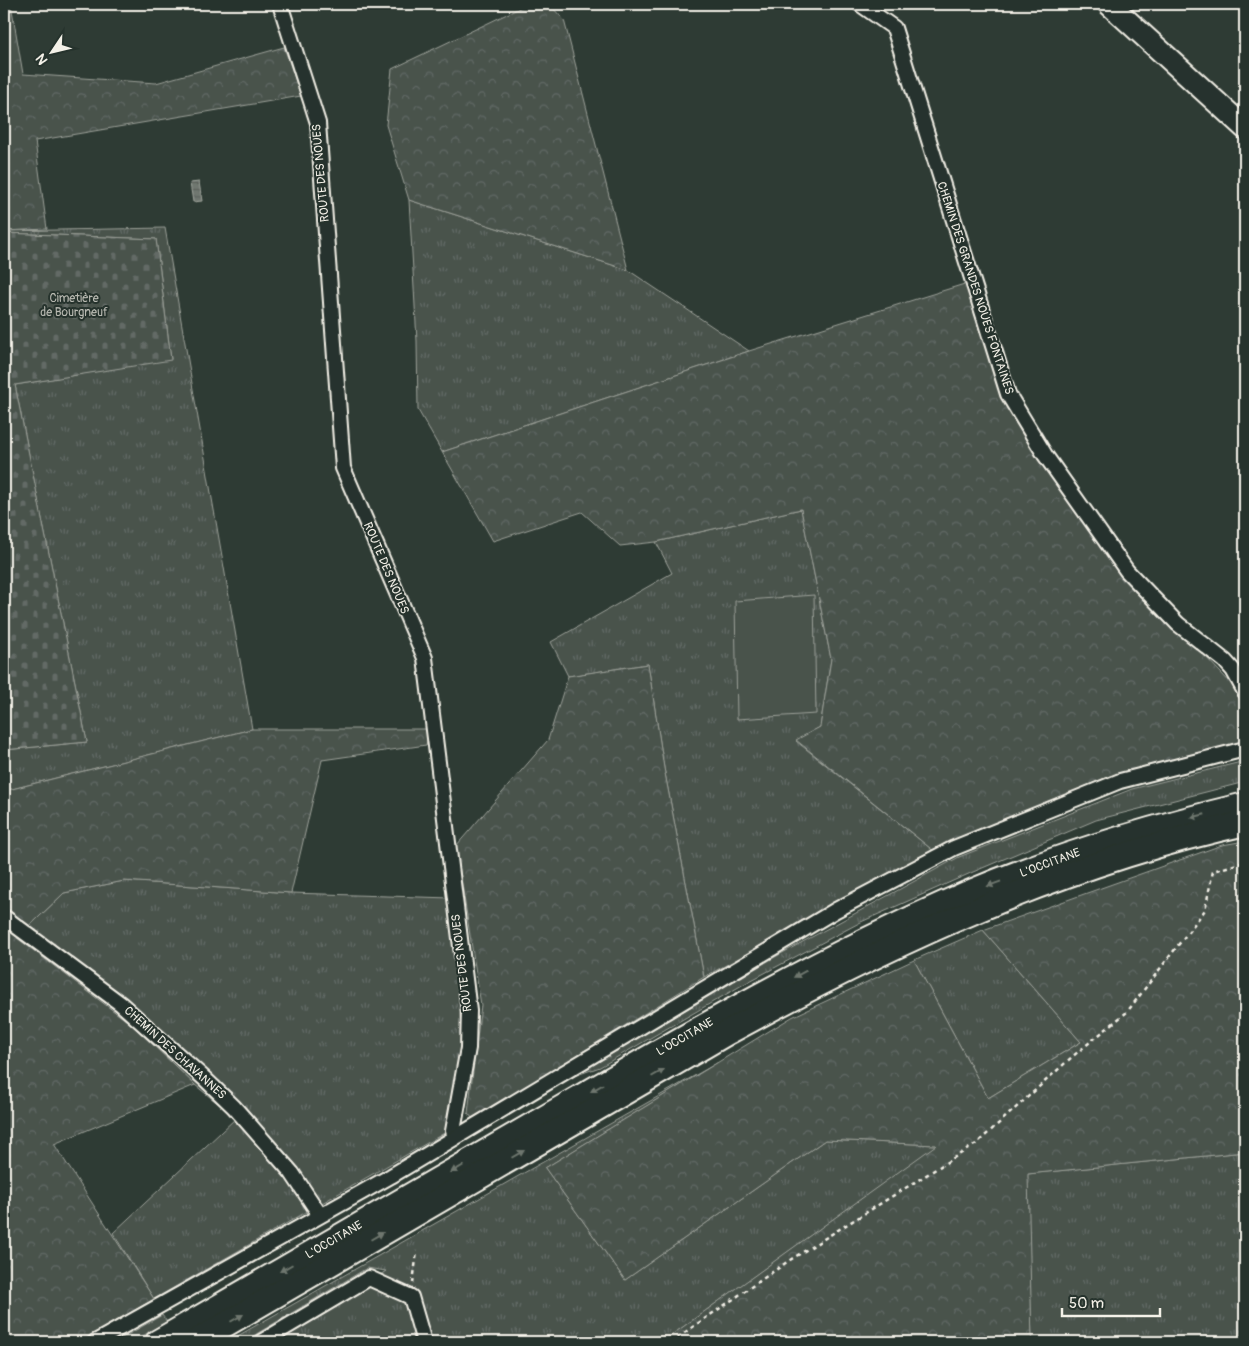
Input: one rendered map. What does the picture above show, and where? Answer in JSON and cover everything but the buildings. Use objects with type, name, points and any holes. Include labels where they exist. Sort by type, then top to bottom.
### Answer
[{"type":"highway","name":"L'OCCITANE","points":[[158,1342],[735,1008],[843,951],[968,894],[1078,853],[1190,818],[1245,805]]},
{"type":"highway","name":"L'OCCITANE","points":[[195,1342],[728,1032],[808,988],[908,940],[986,907],[1148,850],[1245,823]]},
{"type":"main road","points":[[1109,4],[1245,128]]},
{"type":"street","name":"ROUTE DES NOUES","points":[[280,4],[318,123],[343,468],[425,658],[468,1011],[468,1048],[453,1131],[456,1135]]},
{"type":"street","name":"CHEMIN DES GRANDES NOUES FONTAINES","points":[[860,4],[894,28],[1008,394],[1045,455],[1127,571],[1178,624],[1225,661],[1233,670],[1245,692]]},
{"type":"street","points":[[95,1342],[391,1176],[456,1135],[836,910],[954,848],[1120,780],[1245,749]]},
{"type":"street","name":"CHEMIN DES CHAVANNES","points":[[4,917],[121,1004],[205,1079],[234,1107],[292,1173],[320,1215]]},
{"type":"street","points":[[261,1342],[369,1278],[412,1297],[424,1342]]},
{"type":"path","points":[[671,1342],[790,1260],[976,1144],[1073,1056],[1127,1012],[1205,910],[1213,871],[1241,863],[1245,868]]},
{"type":"path","points":[[412,1297],[416,1251]]},
{"type":"green space","points":[[4,4],[11,4],[23,74],[156,83],[284,47],[301,96],[35,141],[47,229],[4,231]]},
{"type":"green space","points":[[528,4],[549,4],[564,20],[628,270],[409,200],[386,125],[392,69]]},
{"type":"green space","points":[[409,200],[628,270],[749,351],[442,452],[418,410],[417,341]]},
{"type":"green space","points":[[165,228],[252,729],[4,791],[4,750],[87,742],[15,385],[171,359],[156,239],[4,233],[4,231]]},
{"type":"green space","name":"Cimetière de Bourgneuf","points":[[4,233],[156,239],[171,360],[15,385],[87,742],[4,750]]},
{"type":"green space","points":[[971,282],[1018,397],[1121,567],[1237,690],[1245,704],[1245,743],[1107,777],[935,852],[796,740],[820,727],[831,659],[801,509],[656,542],[620,546],[582,512],[493,541],[442,452],[749,351]]},
{"type":"green space","points":[[801,509],[831,659],[820,727],[796,741],[935,852],[704,977],[664,768],[648,664],[568,676],[551,642],[672,573],[656,542]]},
{"type":"green space","points":[[814,595],[816,714],[737,719],[735,601]]},
{"type":"green space","points":[[648,664],[664,768],[704,977],[473,1119],[468,1113],[481,1005],[456,846],[548,740],[568,676]]},
{"type":"green space","points":[[252,729],[430,729],[426,745],[322,760],[291,893],[124,881],[64,893],[17,938],[131,1024],[195,1085],[54,1144],[154,1299],[79,1342],[4,1342],[4,791]]},
{"type":"green space","points":[[1245,761],[1245,782],[1096,820],[973,872],[861,922],[744,984],[600,1067],[574,1076],[775,957],[959,857],[1132,789]]},
{"type":"green space","points":[[1245,841],[1245,1152],[1028,1174],[1032,1342],[662,1342],[936,1145],[825,1140],[625,1280],[545,1168],[792,1017],[914,960],[988,1098],[1081,1042],[983,930],[1222,845]]},
{"type":"green space","points":[[124,881],[291,893],[451,898],[462,1039],[448,1131],[154,1299],[113,1233],[236,1118],[195,1085],[131,1024],[16,939],[64,893]]},
{"type":"green space","points":[[983,930],[1081,1042],[988,1098],[914,960]]},
{"type":"green space","points":[[717,1063],[545,1168],[625,1280],[825,1140],[937,1145],[662,1342],[277,1342],[386,1271],[367,1268],[243,1342],[227,1342]]},
{"type":"green space","points":[[1245,1152],[1245,1342],[1032,1342],[1027,1174]]},
{"type":"green space","points":[[162,1315],[167,1322],[132,1342],[115,1342]]},
{"type":"shaded area","points":[[199,182],[202,201],[193,202],[190,183]]}]
